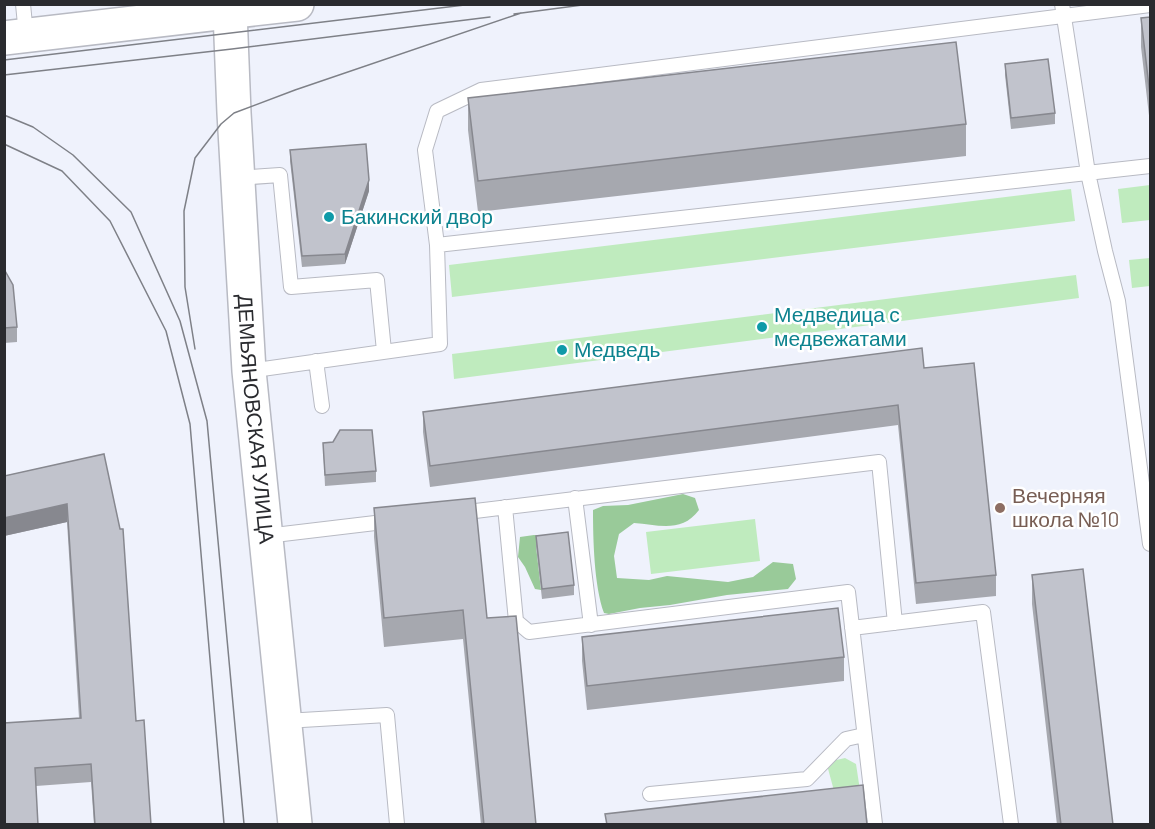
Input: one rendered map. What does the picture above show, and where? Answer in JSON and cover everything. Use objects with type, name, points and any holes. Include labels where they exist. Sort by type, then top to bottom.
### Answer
[{"type":"street","points":[[18,26],[230,12],[297,4]]},
{"type":"street","name":"ДЕМЬЯНОВСКАЯ УЛИЦА","points":[[230,12],[249,371],[295,825]]},
{"type":"lane","points":[[249,371],[440,344],[437,245],[425,150],[436,111],[481,90],[1063,10],[1150,5]]},
{"type":"lane","points":[[1063,10],[1088,173],[1105,251],[1119,301],[1150,544]]},
{"type":"lane","points":[[437,245],[1150,166]]},
{"type":"lane","points":[[238,178],[280,175],[291,288],[376,280],[384,351]]},
{"type":"lane","points":[[316,361],[322,406]]},
{"type":"lane","points":[[448,514],[879,462],[895,623]]},
{"type":"lane","points":[[575,498],[591,625]]},
{"type":"lane","points":[[505,507],[516,621],[529,632],[848,592],[875,825]]},
{"type":"lane","points":[[266,536],[403,519]]},
{"type":"lane","points":[[852,628],[983,612],[1011,825]]},
{"type":"lane","points":[[285,721],[387,715],[397,825]]},
{"type":"lane","points":[[650,794],[807,779],[846,739],[864,735]]},
{"type":"green space","points":[[1150,185],[1150,220],[1122,223],[1118,189]]},
{"type":"green space","points":[[1071,189],[1075,221],[452,297],[449,265]]},
{"type":"green space","points":[[1150,258],[1150,286],[1132,288],[1129,260]]},
{"type":"green space","points":[[1076,275],[1079,298],[454,379],[452,354]]},
{"type":"green space","points":[[683,494],[695,498],[699,510],[685,522],[670,526],[634,523],[619,534],[614,556],[617,578],[649,580],[667,576],[728,582],[753,577],[773,562],[793,564],[796,579],[788,589],[727,595],[604,613],[596,576],[593,510],[603,506],[628,505]]},
{"type":"green space","points":[[755,519],[760,561],[651,574],[646,532]]},
{"type":"green space","points":[[544,536],[536,546],[541,590],[535,589],[518,557],[520,537]]},
{"type":"green space","points":[[845,758],[856,764],[863,810],[840,813],[827,765],[832,761]]},
{"type":"building","points":[[1150,17],[1150,95],[1141,18]]},
{"type":"building","points":[[956,42],[966,124],[478,181],[468,98]]},
{"type":"building","points":[[1048,59],[1055,113],[1011,118],[1005,64]]},
{"type":"building","name":"Бакинский двор","points":[[366,144],[369,180],[345,254],[302,256],[290,150]]},
{"type":"building","points":[[4,269],[13,285],[17,327],[4,328]]},
{"type":"building","points":[[922,348],[924,368],[974,363],[996,575],[916,583],[898,405],[430,466],[423,412]]},
{"type":"building","points":[[340,430],[372,430],[376,471],[325,475],[323,443],[333,442]]},
{"type":"building","points":[[104,454],[120,529],[123,529],[136,721],[144,720],[151,825],[95,825],[91,764],[35,768],[38,825],[4,825],[4,723],[81,718],[67,504],[4,518],[4,476]]},
{"type":"building","points":[[475,498],[487,618],[516,616],[536,825],[484,825],[463,610],[384,618],[374,508]]},
{"type":"building","points":[[568,532],[574,585],[542,589],[536,536]]},
{"type":"building","points":[[1083,569],[1113,825],[1061,825],[1032,575]]},
{"type":"building","points":[[838,608],[844,657],[587,686],[582,637]]},
{"type":"building","points":[[863,785],[867,825],[607,825],[605,814]]},
{"type":"tram line","points":[[4,60],[473,4]]},
{"type":"tram line","points":[[514,14],[590,4]]},
{"type":"tram line","points":[[195,349],[185,287],[184,211],[195,158],[221,124],[234,113],[295,90],[521,13]]},
{"type":"tram line","points":[[4,75],[490,17]]},
{"type":"tram line","points":[[4,115],[33,127],[73,155],[131,212],[180,321],[207,421],[244,824]]},
{"type":"tram line","points":[[4,144],[62,171],[110,221],[166,331],[190,424],[224,824]]},
{"type":"place","name":"Бакинский двор","points":[[329,217]]},
{"type":"place","name":"Медведица с медвежатами","points":[[762,327]]},
{"type":"place","name":"Медведь","points":[[562,350]]},
{"type":"place","name":"Вечерняя школа №10","points":[[1000,508]]}]
